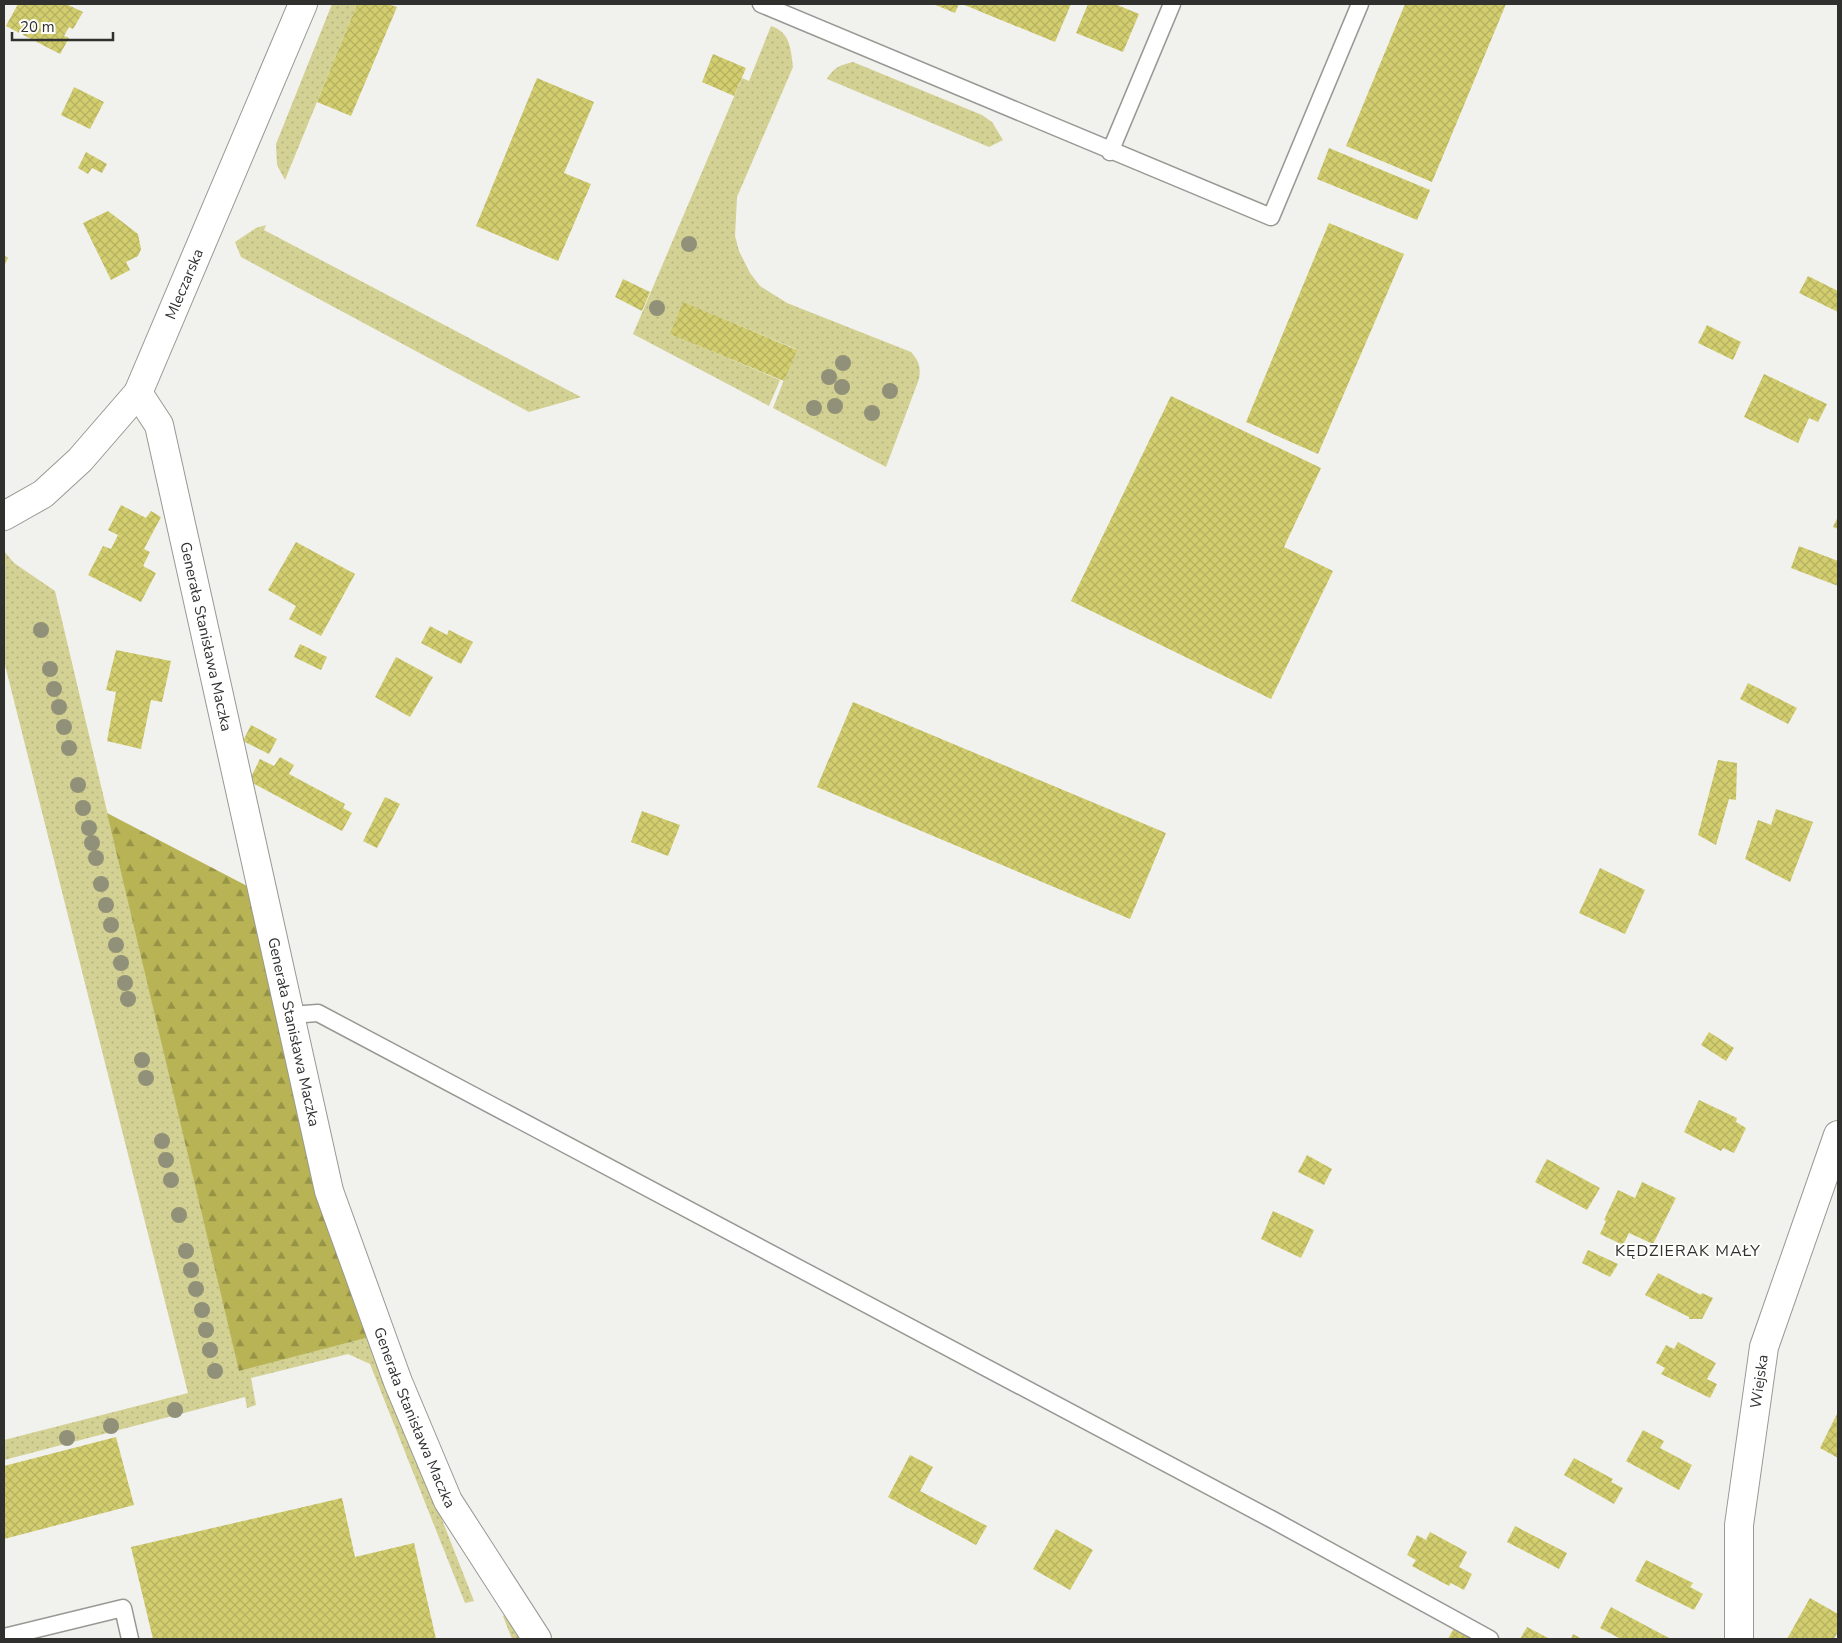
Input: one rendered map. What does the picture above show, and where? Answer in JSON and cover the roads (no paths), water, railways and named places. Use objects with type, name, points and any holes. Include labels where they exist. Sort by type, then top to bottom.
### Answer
[{"type":"street","name":"Mleczarska","points":[[4,516],[49,489],[80,460],[138,393],[303,4]]},
{"type":"street","name":"Generała Stanisława Maczka","points":[[138,393],[159,425],[329,1191],[398,1382],[448,1501],[536,1639]]},
{"type":"street","name":"Wiejska","points":[[1739,1639],[1739,1524],[1764,1347],[1838,1135]]},
{"type":"lane","points":[[761,4],[1110,152],[1271,217],[1360,4]]},
{"type":"lane","points":[[1110,152],[1172,4]]},
{"type":"lane","points":[[290,1015],[318,1013],[1265,1515],[1490,1639]]},
{"type":"lane","points":[[4,1637],[124,1608],[130,1639]]},
{"type":"district","name":"KĘDZIERAK MAŁY","points":[[1688,1251]]}]
